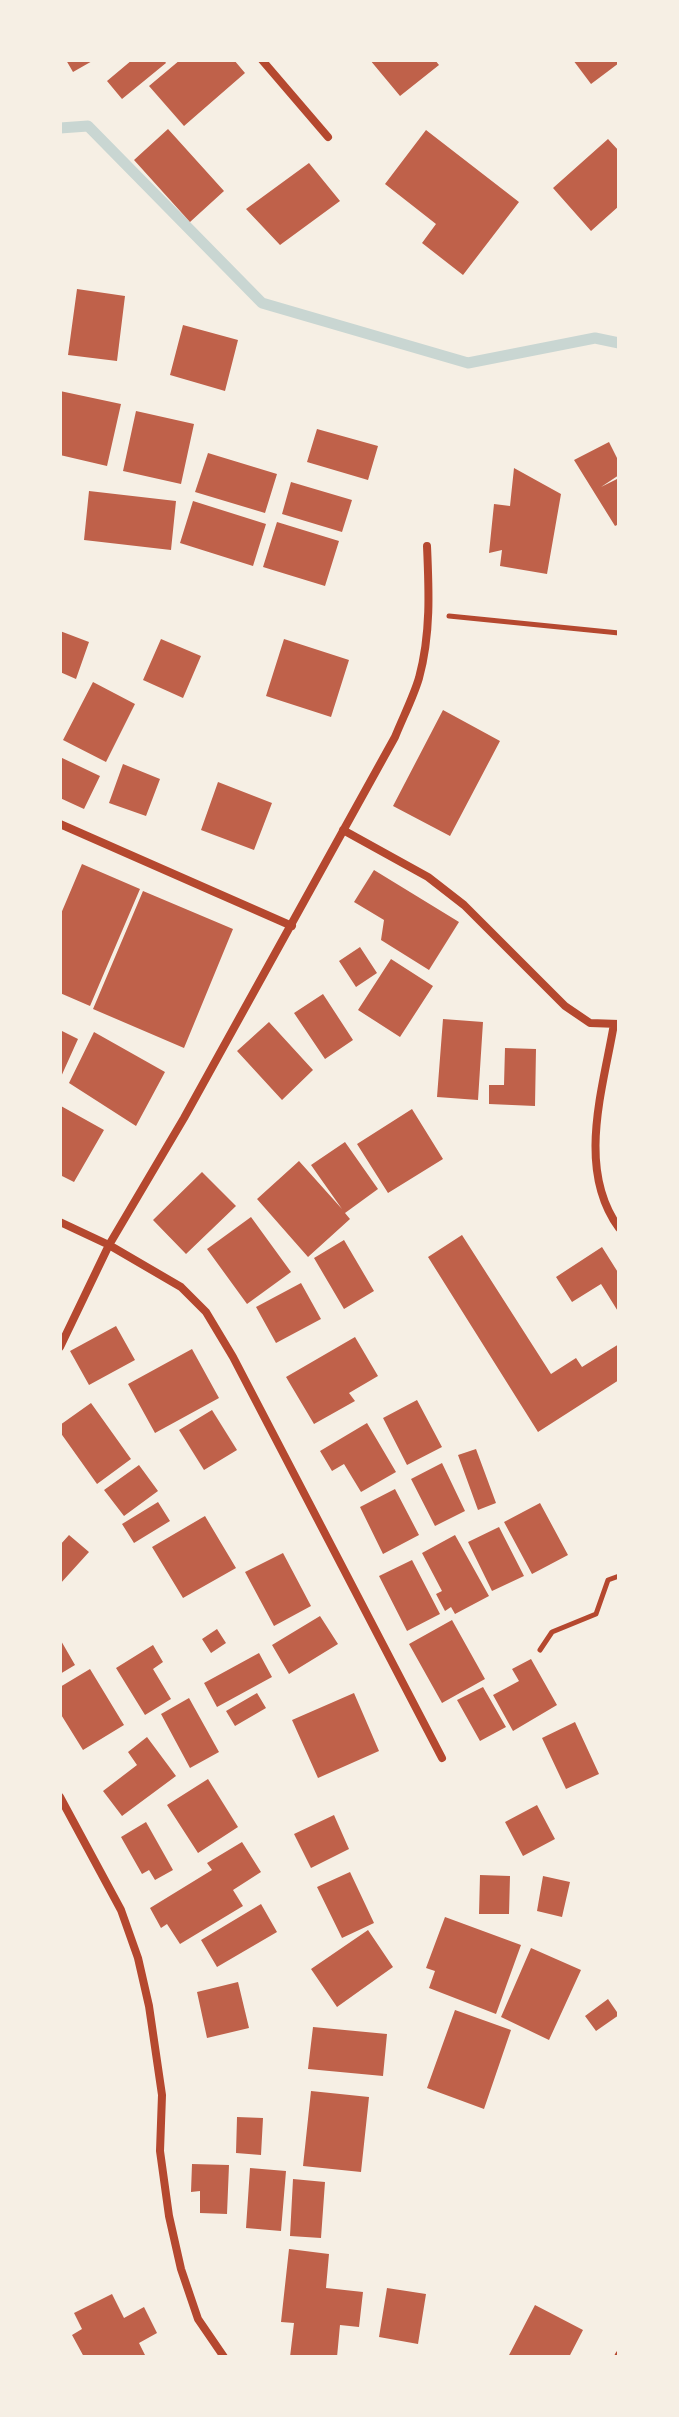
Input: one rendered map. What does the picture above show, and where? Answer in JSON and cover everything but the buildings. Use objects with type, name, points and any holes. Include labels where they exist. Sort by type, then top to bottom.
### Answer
[{"type":"street","points":[[262,60],[328,137]]},
{"type":"street","points":[[60,1347],[109,1245],[292,926],[401,722],[419,677],[429,614],[427,546]]},
{"type":"street","points":[[60,824],[292,926]]},
{"type":"street","points":[[343,830],[428,877],[464,905],[565,1006],[590,1023],[617,1024],[594,1157],[602,1198],[607,1212],[619,1228]]},
{"type":"street","points":[[60,1222],[109,1245],[181,1287],[206,1312],[233,1357],[442,1758]]},
{"type":"street","points":[[60,1797],[121,1910],[138,1958],[149,2006],[162,2095],[160,2151],[169,2216],[181,2269],[198,2319],[224,2357]]},
{"type":"path","points":[[429,614],[619,633]]},
{"type":"path","points":[[540,1650],[552,1632],[596,1614],[608,1580],[619,1576]]},
{"type":"waterway","points":[[60,128],[88,126],[262,303],[468,363],[595,338],[619,343]]}]
